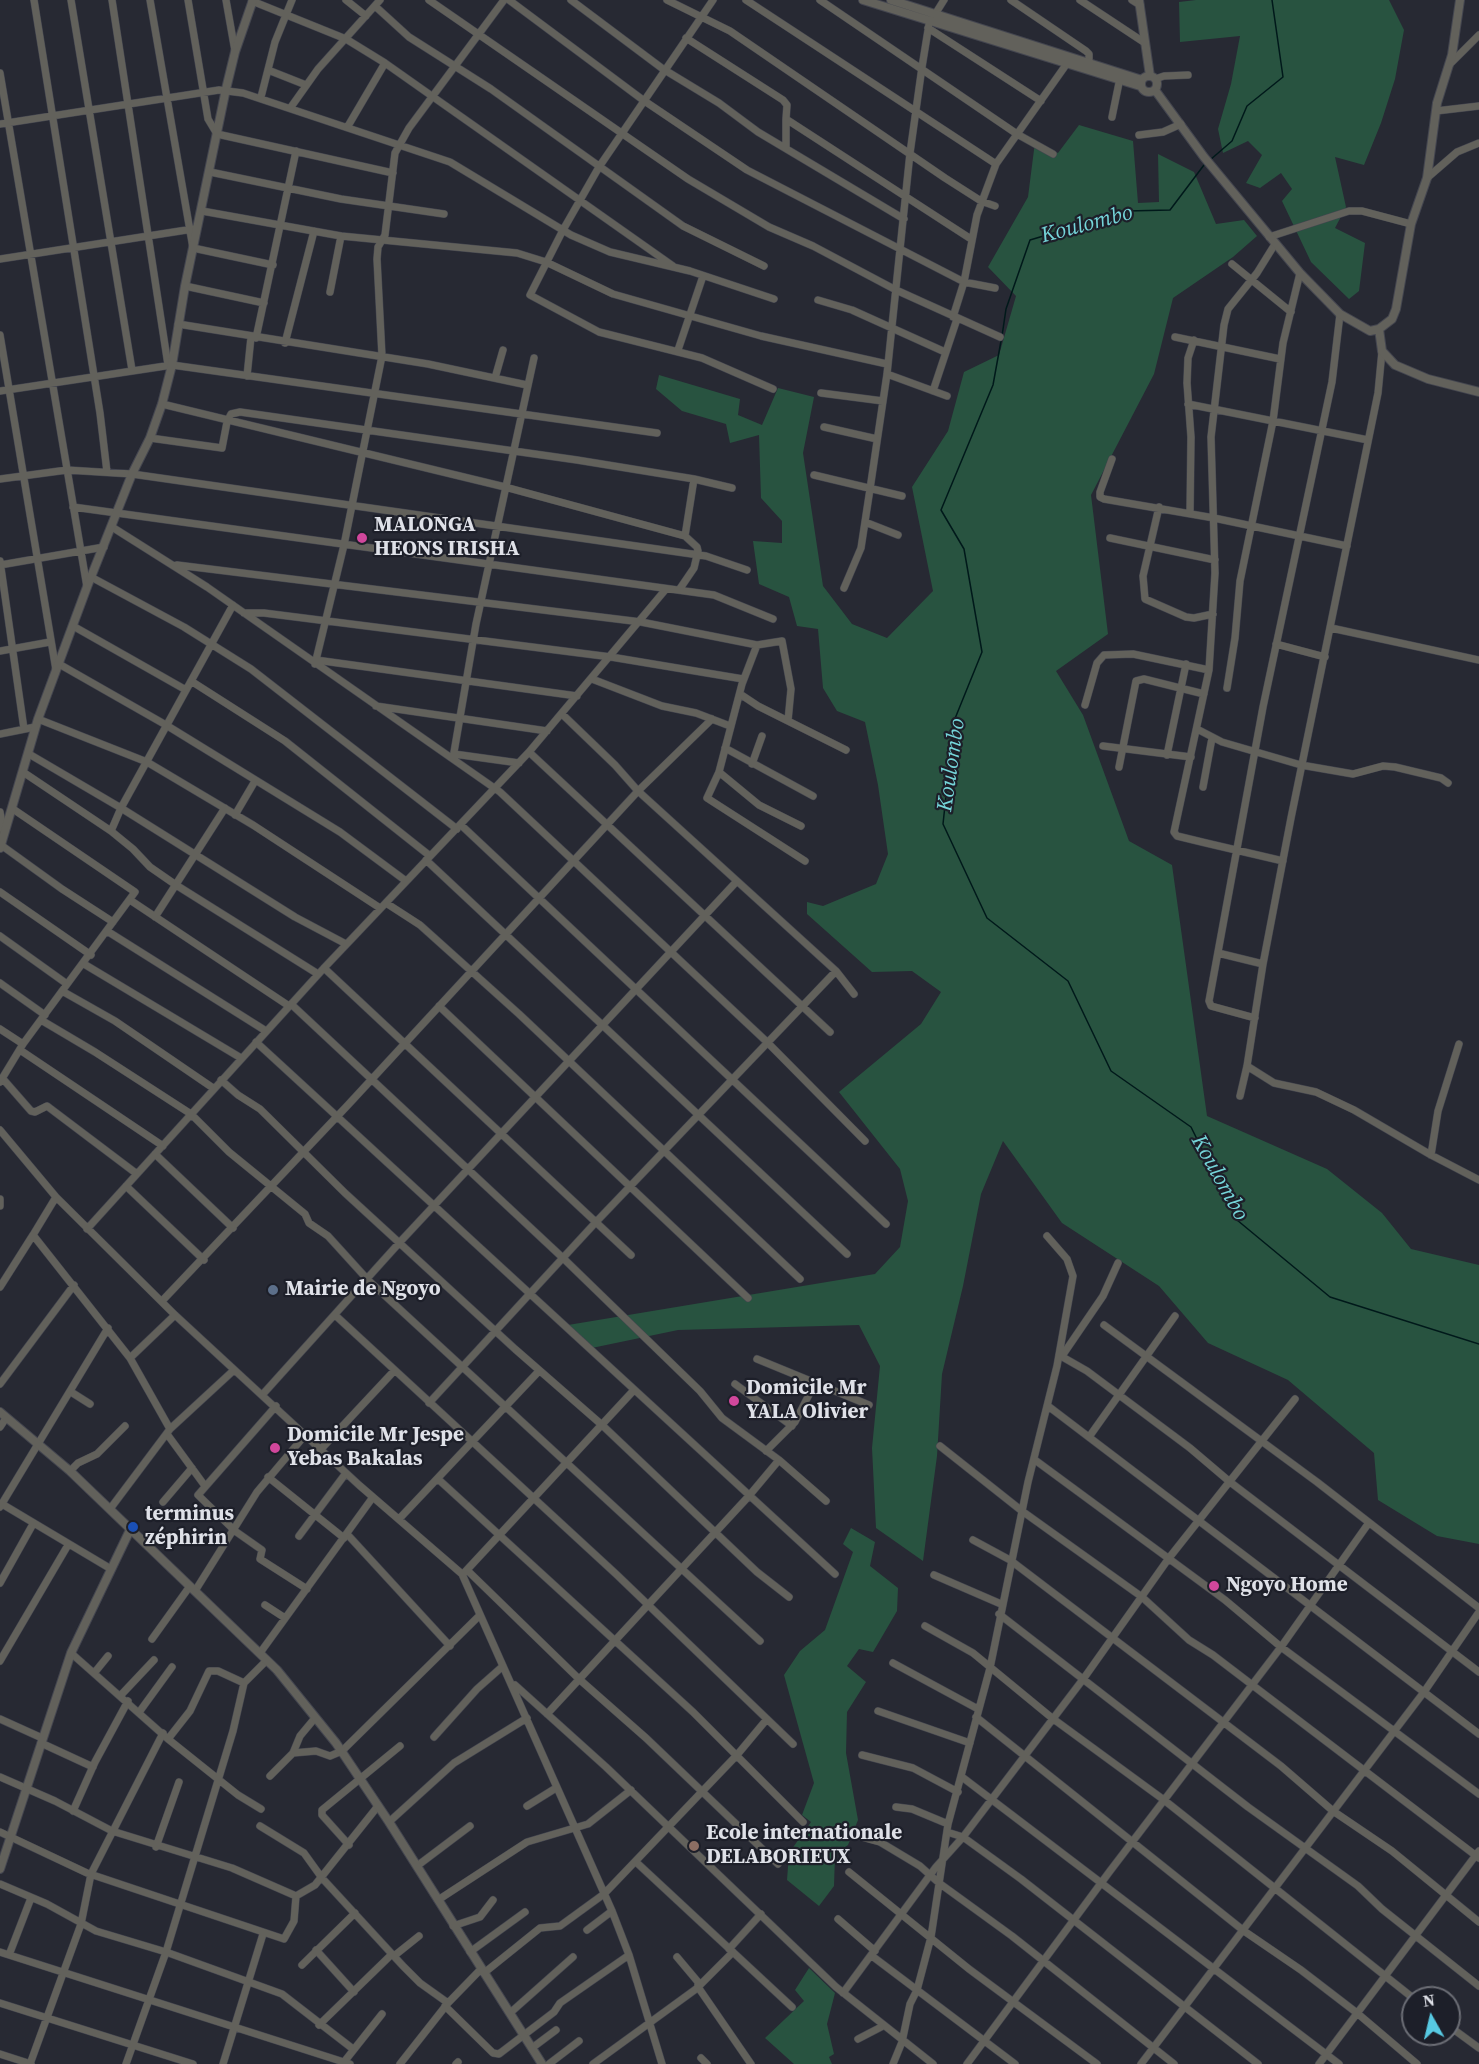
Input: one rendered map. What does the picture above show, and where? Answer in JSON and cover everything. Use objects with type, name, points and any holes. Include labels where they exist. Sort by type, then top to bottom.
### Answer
[{"type":"street","points":[[34,0],[107,472]]},
{"type":"street","points":[[71,0],[132,370]]},
{"type":"street","points":[[112,0],[170,365]]},
{"type":"street","points":[[150,0],[193,248]]},
{"type":"street","points":[[188,0],[210,124],[217,134],[393,173]]},
{"type":"street","points":[[226,0],[235,52]]},
{"type":"street","points":[[261,97],[285,15],[292,0]]},
{"type":"street","points":[[346,0],[366,16]]},
{"type":"street","points":[[429,0],[479,32],[688,179],[769,227],[813,246],[896,291],[1000,337]]},
{"type":"street","points":[[316,662],[344,545],[382,357],[377,259],[378,247],[383,240],[399,143],[504,0]]},
{"type":"street","points":[[508,0],[643,100],[747,170],[964,282],[995,288]]},
{"type":"street","points":[[571,0],[663,69],[786,148],[904,219]]},
{"type":"street","points":[[668,0],[729,32],[981,201],[995,206]]},
{"type":"street","points":[[713,0],[663,69],[599,166],[562,230],[531,297],[599,332],[678,350],[718,364],[773,389]]},
{"type":"street","points":[[747,0],[798,31],[915,112],[996,164]]},
{"type":"street","points":[[820,0],[922,67],[1017,134],[1053,154]]},
{"type":"street","points":[[863,0],[1120,78],[1147,80],[1164,76],[1188,75]]},
{"type":"street","points":[[891,0],[931,20],[1041,101]]},
{"type":"street","points":[[844,588],[861,548],[870,489],[887,374],[909,153],[922,67],[931,20],[944,0]]},
{"type":"street","points":[[1011,0],[1086,51],[1089,54],[1089,62]]},
{"type":"street","points":[[1080,0],[1145,42]]},
{"type":"street","points":[[1132,0],[1140,3],[1145,42],[1146,93],[1155,90]]},
{"type":"street","points":[[931,20],[1089,62],[1147,80],[1204,157],[1300,273],[1340,314],[1370,331],[1379,329],[1392,319],[1396,309],[1411,224],[1427,178],[1436,111],[1448,66],[1460,0]]},
{"type":"street","points":[[114,922],[1,846],[37,723],[87,587],[162,404],[226,89],[235,52],[253,1],[346,39],[385,63],[675,267]]},
{"type":"street","points":[[291,107],[306,85],[378,3],[409,37],[455,66],[683,226],[764,266]]},
{"type":"street","points":[[1448,66],[1479,35]]},
{"type":"street","points":[[686,38],[783,100],[787,105],[786,148]]},
{"type":"street","points":[[933,391],[955,318],[981,201],[996,164],[1068,62]]},
{"type":"street","points":[[348,126],[385,63]]},
{"type":"street","points":[[268,70],[306,85]]},
{"type":"street","points":[[0,72],[50,383],[87,587]]},
{"type":"street","points":[[1112,117],[1120,78]]},
{"type":"street","points":[[0,124],[90,108],[226,89],[261,97],[399,143],[463,169],[562,230],[610,252],[675,267],[774,299]]},
{"type":"street","points":[[1436,111],[1479,106]]},
{"type":"street","points":[[786,119],[971,239]]},
{"type":"street","points":[[1139,135],[1163,132],[1181,124]]},
{"type":"street","points":[[1427,178],[1457,152],[1479,143]]},
{"type":"street","points":[[247,376],[296,151]]},
{"type":"street","points":[[210,172],[288,189],[444,214]]},
{"type":"street","points":[[202,211],[341,236],[517,253],[546,262],[612,294],[827,352],[887,364]]},
{"type":"street","points":[[1283,861],[1235,851],[1175,834],[1209,670],[1215,560],[1211,437],[1221,346],[1228,309],[1252,279],[1272,240],[1349,211],[1362,211],[1411,224]]},
{"type":"street","points":[[0,259],[148,234],[198,228]]},
{"type":"street","points":[[285,343],[314,231]]},
{"type":"street","points":[[330,292],[341,236]]},
{"type":"street","points":[[193,248],[273,265]]},
{"type":"street","points":[[1233,264],[1291,312]]},
{"type":"street","points":[[1227,688],[1235,638],[1237,599],[1273,421],[1280,359],[1300,273]]},
{"type":"street","points":[[678,350],[703,276]]},
{"type":"street","points":[[185,286],[264,303]]},
{"type":"street","points":[[818,300],[852,310],[891,330],[945,352]]},
{"type":"street","points":[[1255,1018],[1210,1005],[1235,851],[1332,382],[1340,314]]},
{"type":"street","points":[[178,324],[382,357],[527,386]]},
{"type":"street","points":[[1240,1096],[1301,765],[1378,393],[1382,351],[1379,329]]},
{"type":"street","points":[[0,335],[50,642],[58,668],[166,725],[340,832],[406,881]]},
{"type":"street","points":[[1175,337],[1280,359]]},
{"type":"street","points":[[1190,513],[1188,358],[1194,340]]},
{"type":"street","points":[[495,378],[503,350]]},
{"type":"street","points":[[1382,351],[1395,365],[1406,370],[1428,379],[1479,392]]},
{"type":"street","points":[[454,756],[480,604],[534,358]]},
{"type":"street","points":[[0,391],[170,365],[657,433]]},
{"type":"street","points":[[887,374],[947,396]]},
{"type":"street","points":[[821,393],[883,401]]},
{"type":"street","points":[[162,404],[227,422],[505,487],[686,536],[698,547],[698,555],[694,568],[679,590]]},
{"type":"street","points":[[1188,404],[1368,440]]},
{"type":"street","points":[[150,438],[219,449],[225,446],[227,422],[231,414],[240,412],[513,450],[694,478],[732,488]]},
{"type":"street","points":[[825,427],[877,439]]},
{"type":"street","points":[[1112,459],[1100,497],[1190,513],[1347,546]]},
{"type":"street","points":[[0,479],[67,470],[132,474],[698,555],[717,558],[747,570]]},
{"type":"street","points":[[814,475],[902,495]]},
{"type":"street","points":[[686,536],[694,478]]},
{"type":"street","points":[[73,507],[714,595],[774,619]]},
{"type":"street","points":[[1159,507],[1143,576],[1145,599],[1186,617],[1194,618],[1213,614]]},
{"type":"street","points":[[865,522],[898,535]]},
{"type":"street","points":[[112,527],[175,565],[316,662],[373,705],[454,756],[496,789],[767,1042],[865,1141]]},
{"type":"street","points":[[1110,538],[1215,560]]},
{"type":"street","points":[[24,729],[0,564],[104,547]]},
{"type":"street","points":[[175,565],[641,622],[757,645],[782,641],[791,689],[788,721]]},
{"type":"street","points":[[91,577],[212,644],[272,683],[459,827],[638,988],[886,1224]]},
{"type":"street","points":[[87,1228],[318,974],[496,789],[641,622],[666,589]]},
{"type":"street","points":[[111,831],[121,808],[233,605]]},
{"type":"street","points":[[244,613],[326,621],[611,657],[743,679]]},
{"type":"street","points":[[73,626],[186,690]]},
{"type":"street","points":[[1331,628],[1479,660]]},
{"type":"street","points":[[0,651],[50,642]]},
{"type":"street","points":[[1276,644],[1325,657]]},
{"type":"street","points":[[757,645],[743,679],[719,772],[708,796],[709,801],[805,861]]},
{"type":"street","points":[[1085,705],[1096,663],[1104,655],[1133,654],[1209,670]]},
{"type":"street","points":[[316,662],[577,696]]},
{"type":"street","points":[[1167,755],[1186,664]]},
{"type":"street","points":[[592,679],[662,706],[730,726]]},
{"type":"street","points":[[1119,767],[1136,681],[1143,679],[1204,694]]},
{"type":"street","points":[[191,681],[285,741],[428,858],[697,1116],[847,1254]]},
{"type":"street","points":[[740,694],[846,750]]},
{"type":"street","points":[[373,705],[547,731]]},
{"type":"street","points":[[562,714],[615,765],[638,791],[836,971],[854,994]]},
{"type":"street","points":[[162,1301],[204,1260],[638,791],[712,719]]},
{"type":"street","points":[[0,734],[24,729],[37,723],[147,762],[420,925],[570,1061],[800,1280]]},
{"type":"street","points":[[1197,729],[1212,738],[1301,765],[1342,773],[1395,767],[1441,778],[1448,783]]},
{"type":"street","points":[[752,764],[762,736]]},
{"type":"street","points":[[1203,787],[1212,738]]},
{"type":"street","points":[[1102,746],[1191,757]]},
{"type":"street","points":[[725,748],[813,796]]},
{"type":"street","points":[[529,752],[830,1032]]},
{"type":"street","points":[[29,754],[121,808],[194,856],[295,917],[346,944]]},
{"type":"street","points":[[454,756],[519,763]]},
{"type":"street","points":[[23,772],[111,831],[150,867],[176,885],[318,974]]},
{"type":"street","points":[[719,772],[759,805],[801,826]]},
{"type":"street","points":[[235,814],[255,781]]},
{"type":"street","points":[[13,808],[134,891],[91,956],[64,988],[22,1047],[2,1081],[31,1111],[35,1112],[47,1106],[137,1174]]},
{"type":"street","points":[[155,916],[225,808]]},
{"type":"street","points":[[0,812],[4,835]]},
{"type":"street","points":[[263,1394],[400,1242],[737,881]]},
{"type":"street","points":[[0,892],[91,956]]},
{"type":"street","points":[[130,900],[290,1005],[564,1259],[693,1384],[722,1418],[779,1460],[826,1501]]},
{"type":"street","points":[[107,931],[266,1031]]},
{"type":"street","points":[[0,936],[64,988],[213,1088]]},
{"type":"street","points":[[1218,953],[1263,964]]},
{"type":"street","points":[[84,964],[241,1058]]},
{"type":"street","points":[[324,968],[631,1255]]},
{"type":"street","points":[[429,1403],[596,1222],[836,971]]},
{"type":"street","points":[[0,983],[43,1017],[190,1114],[270,1187],[304,1214],[309,1223],[328,1236],[368,1280],[760,1641]]},
{"type":"street","points":[[439,1006],[748,1298]]},
{"type":"street","points":[[0,1029],[163,1146]]},
{"type":"street","points":[[256,1042],[748,1497],[835,1574]]},
{"type":"street","points":[[1431,1155],[1438,1111],[1459,1044]]},
{"type":"street","points":[[1247,1066],[1274,1083],[1316,1092],[1345,1105],[1479,1180]]},
{"type":"street","points":[[221,1080],[238,1095],[260,1109],[302,1152],[496,1331],[602,1425],[757,1572],[789,1597]]},
{"type":"street","points":[[0,1130],[56,1197],[175,1315],[322,1448],[346,1473],[464,1572],[778,1864]]},
{"type":"street","points":[[155,1154],[233,1228]]},
{"type":"street","points":[[126,1186],[204,1260]]},
{"type":"street","points":[[1,1282],[56,1197]]},
{"type":"street","points":[[0,1199],[0,1206]]},
{"type":"street","points":[[33,1235],[130,1358],[168,1431],[206,1486]]},
{"type":"street","points":[[893,2064],[902,2042],[910,2004],[917,1990],[931,1937],[948,1828],[990,1668],[1001,1604],[1060,1355],[1073,1276],[1067,1259],[1047,1236]]},
{"type":"street","points":[[1060,1355],[1103,1296],[1118,1263]]},
{"type":"street","points":[[0,1384],[74,1285]]},
{"type":"street","points":[[130,1358],[175,1315]]},
{"type":"street","points":[[335,1315],[648,1605],[793,1744]]},
{"type":"street","points":[[1089,1437],[1174,1316]]},
{"type":"street","points":[[1104,1325],[1262,1441],[1479,1610],[1424,1692],[1392,1731],[1365,1771],[1141,2064]]},
{"type":"street","points":[[108,1328],[1,1506],[111,1569]]},
{"type":"street","points":[[1060,1355],[1190,1448],[1230,1482],[1479,1672]]},
{"type":"street","points":[[758,1359],[869,1405]]},
{"type":"street","points":[[110,1509],[168,1431],[234,1370]]},
{"type":"street","points":[[322,1448],[394,1371]]},
{"type":"street","points":[[399,1519],[540,1371]]},
{"type":"street","points":[[766,1451],[792,1426],[809,1399],[815,1383]]},
{"type":"street","points":[[735,1384],[792,1426]]},
{"type":"street","points":[[464,1572],[634,1390]]},
{"type":"street","points":[[71,1392],[90,1404]]},
{"type":"street","points":[[843,1993],[930,1875],[963,1837],[989,1799],[1084,1678],[1169,1558],[1201,1521],[1295,1399]]},
{"type":"street","points":[[276,1406],[198,1495],[235,1531],[262,1550],[260,1559],[307,1588]]},
{"type":"street","points":[[1048,1406],[1479,1734]]},
{"type":"street","points":[[0,1427],[3,1415],[70,1471],[263,1656],[342,1751],[542,2064]]},
{"type":"street","points":[[70,1471],[78,1463],[97,1454],[125,1426]]},
{"type":"street","points":[[152,1639],[193,1589],[235,1531],[268,1477],[306,1434]]},
{"type":"street","points":[[940,1446],[1022,1511],[1142,1597],[1189,1640],[1478,1855],[1318,2064]]},
{"type":"street","points":[[547,1714],[748,1497],[779,1460]]},
{"type":"street","points":[[1035,1460],[1169,1558],[1281,1647],[1479,1794]]},
{"type":"street","points":[[163,1502],[192,1468]]},
{"type":"street","points":[[299,1536],[346,1473]]},
{"type":"street","points":[[268,1477],[345,1536],[450,1646]]},
{"type":"street","points":[[438,1479],[737,1755],[803,1822]]},
{"type":"street","points":[[126,2064],[166,1952],[244,1683],[285,1618],[373,1497]]},
{"type":"street","points":[[0,1584],[33,1524]]},
{"type":"street","points":[[968,2064],[1131,1842],[1281,1647],[1368,1524]]},
{"type":"street","points":[[0,1869],[71,1653],[131,1528]]},
{"type":"street","points":[[973,1540],[1011,1560],[1112,1640],[1224,1722],[1334,1811],[1392,1851],[1479,1922]]},
{"type":"street","points":[[0,1661],[68,1545]]},
{"type":"street","points":[[464,1572],[480,1615],[612,1911],[629,1955],[659,2063]]},
{"type":"street","points":[[934,1575],[1001,1604]]},
{"type":"street","points":[[265,1605],[285,1618]]},
{"type":"street","points":[[999,1614],[1305,1849],[1358,1886],[1479,1986]]},
{"type":"street","points":[[293,1754],[316,1751],[330,1756],[342,1751],[480,1615]]},
{"type":"street","points":[[925,1626],[965,1647],[1052,1718],[1164,1800],[1401,1989]]},
{"type":"street","points":[[71,1653],[140,1711],[165,1736],[261,1809]]},
{"type":"street","points":[[95,1672],[108,1656]]},
{"type":"street","points":[[121,1695],[154,1660]]},
{"type":"street","points":[[893,1663],[978,1709]]},
{"type":"street","points":[[434,1737],[477,1689],[503,1666]]},
{"type":"street","points":[[140,1711],[172,1667]]},
{"type":"street","points":[[0,2054],[30,2064],[81,1924],[91,1874],[112,1831],[165,1736],[190,1711],[209,1671],[218,1671],[244,1683]]},
{"type":"street","points":[[511,1682],[631,1790],[843,1993],[902,2042],[933,2064]]},
{"type":"street","points":[[73,1811],[128,1701]]},
{"type":"street","points":[[878,1711],[970,1743]]},
{"type":"street","points":[[976,1717],[1244,1931],[1301,1970],[1357,2013],[1417,2064]]},
{"type":"street","points":[[270,1776],[293,1754],[300,1736],[315,1718]]},
{"type":"street","points":[[389,1822],[454,1763],[527,1718]]},
{"type":"street","points":[[0,1719],[93,1767]]},
{"type":"street","points":[[401,2064],[446,2005],[482,1971],[540,1928],[560,1926],[604,1894],[737,1755],[767,1719]]},
{"type":"street","points":[[349,1845],[322,1815],[322,1810],[400,1746]]},
{"type":"street","points":[[862,1755],[913,1768],[958,1792]]},
{"type":"street","points":[[962,1777],[1339,2064]]},
{"type":"street","points":[[0,1778],[27,1788],[112,1831],[156,1847],[232,1868],[296,1896],[306,1892],[322,1878],[378,1806]]},
{"type":"street","points":[[156,1847],[179,1782]]},
{"type":"street","points":[[527,1806],[556,1788]]},
{"type":"street","points":[[438,1900],[527,1842],[588,1824],[631,1790]]},
{"type":"street","points":[[896,1807],[912,1809],[963,1837],[1258,2064]]},
{"type":"street","points":[[260,1826],[296,1846],[311,1860],[322,1878],[393,1955],[493,2053],[499,2054],[525,2036],[554,2012],[560,2003],[629,1955]]},
{"type":"street","points":[[417,1866],[470,1826]]},
{"type":"street","points":[[0,1832],[91,1874],[281,1939],[286,1937],[294,1921],[296,1896]]},
{"type":"street","points":[[858,1836],[900,1852],[1174,2064]]},
{"type":"street","points":[[636,1862],[792,2007]]},
{"type":"street","points":[[849,1872],[969,1969],[1014,2000],[1096,2064]]},
{"type":"street","points":[[0,1884],[96,1931],[166,1952],[282,1994],[319,2025],[353,2049]]},
{"type":"street","points":[[9,1955],[31,1898]]},
{"type":"street","points":[[453,1926],[480,1917],[494,1900]]},
{"type":"street","points":[[587,1930],[612,1911]]},
{"type":"street","points":[[470,1952],[525,1912]]},
{"type":"street","points":[[302,1965],[355,1913]]},
{"type":"street","points":[[593,2064],[698,1987],[761,1914]]},
{"type":"street","points":[[837,1919],[917,1990],[1015,2064]]},
{"type":"street","points":[[223,2064],[236,2028],[263,1934]]},
{"type":"street","points":[[319,2025],[393,1955],[419,1936]]},
{"type":"street","points":[[316,1950],[354,1992]]},
{"type":"street","points":[[0,1952],[347,2063],[353,2049],[382,2014]]},
{"type":"street","points":[[510,2013],[573,1957]]},
{"type":"street","points":[[677,1957],[698,1982],[698,1987],[751,2064]]},
{"type":"street","points":[[0,2003],[193,2064]]},
{"type":"street","points":[[858,2039],[883,2026]]},
{"type":"street","points":[[532,2048],[556,2030]]},
{"type":"street","points":[[1461,2035],[1479,2048]]},
{"type":"street","points":[[549,2064],[579,2041]]},
{"type":"street","points":[[701,2058],[707,2064]]},
{"type":"green space","points":[[1196,0],[1389,0],[1404,30],[1395,79],[1381,123],[1364,165],[1335,157],[1346,207],[1335,228],[1365,243],[1359,291],[1349,299],[1311,262],[1282,201],[1292,189],[1281,173],[1260,188],[1246,183],[1262,155],[1248,141],[1223,153],[1218,129],[1231,84],[1240,36],[1180,42],[1179,2]]},
{"type":"green space","points":[[1079,125],[1133,141],[1138,203],[1159,202],[1158,154],[1194,172],[1216,224],[1244,220],[1257,236],[1233,257],[1173,298],[1154,374],[1091,495],[1108,634],[1056,671],[1083,715],[1129,841],[1172,865],[1207,1116],[1327,1169],[1382,1213],[1411,1249],[1479,1265],[1479,1544],[1437,1536],[1378,1500],[1374,1453],[1288,1380],[1208,1343],[1159,1286],[1062,1223],[1003,1141],[981,1194],[963,1286],[942,1374],[937,1456],[923,1561],[876,1528],[872,1448],[880,1366],[859,1325],[678,1330],[587,1349],[568,1325],[875,1274],[900,1247],[908,1201],[900,1169],[839,1092],[921,1024],[941,992],[912,971],[872,972],[807,914],[807,902],[823,906],[876,884],[888,854],[878,785],[865,722],[837,711],[823,688],[818,629],[797,626],[789,597],[759,584],[753,541],[782,543],[782,521],[761,498],[759,435],[730,443],[726,424],[682,411],[656,389],[659,375],[740,399],[738,415],[762,425],[778,388],[814,397],[803,453],[823,586],[852,624],[887,638],[933,591],[912,487],[948,431],[964,372],[999,355],[1016,296],[988,267],[1028,197],[1035,142],[1058,153]]},
{"type":"green space","points":[[851,1528],[875,1542],[870,1566],[898,1588],[897,1611],[873,1652],[859,1649],[847,1666],[866,1682],[847,1712],[846,1753],[858,1820],[848,1845],[835,1855],[834,1886],[819,1906],[787,1880],[789,1853],[811,1822],[802,1815],[814,1783],[784,1675],[800,1651],[825,1630],[853,1552],[843,1544]]},
{"type":"green space","points":[[809,1968],[835,1993],[827,2024],[834,2054],[829,2057],[832,2064],[794,2064],[765,2038],[804,2001],[795,1990]]},
{"type":"waterway","name":"Koulombo","points":[[1210,160],[1232,141],[1247,106],[1283,77],[1272,0]]},
{"type":"waterway","name":"Koulombo","points":[[1002,336],[1006,309],[1030,240],[1127,211],[1170,210],[1204,165]]},
{"type":"waterway","name":"Koulombo","points":[[1001,341],[993,385],[941,510],[964,549],[982,652],[954,721],[943,824],[987,918],[1068,981],[1111,1071],[1191,1127],[1237,1220],[1330,1297],[1479,1344]]},
{"type":"place","name":"MALONGA HEONS IRISHA","points":[[362,538]]},
{"type":"place","name":"Mairie de Ngoyo","points":[[273,1290]]},
{"type":"place","name":"Domicile Mr YALA Olivier","points":[[734,1401]]},
{"type":"place","name":"Domicile Mr Jespe Yebas Bakalas","points":[[275,1448]]},
{"type":"place","name":"terminus zéphirin","points":[[133,1527]]},
{"type":"place","name":"Ngoyo Home","points":[[1214,1586]]},
{"type":"place","name":"Ecole internationale DELABORIEUX","points":[[694,1846]]}]
